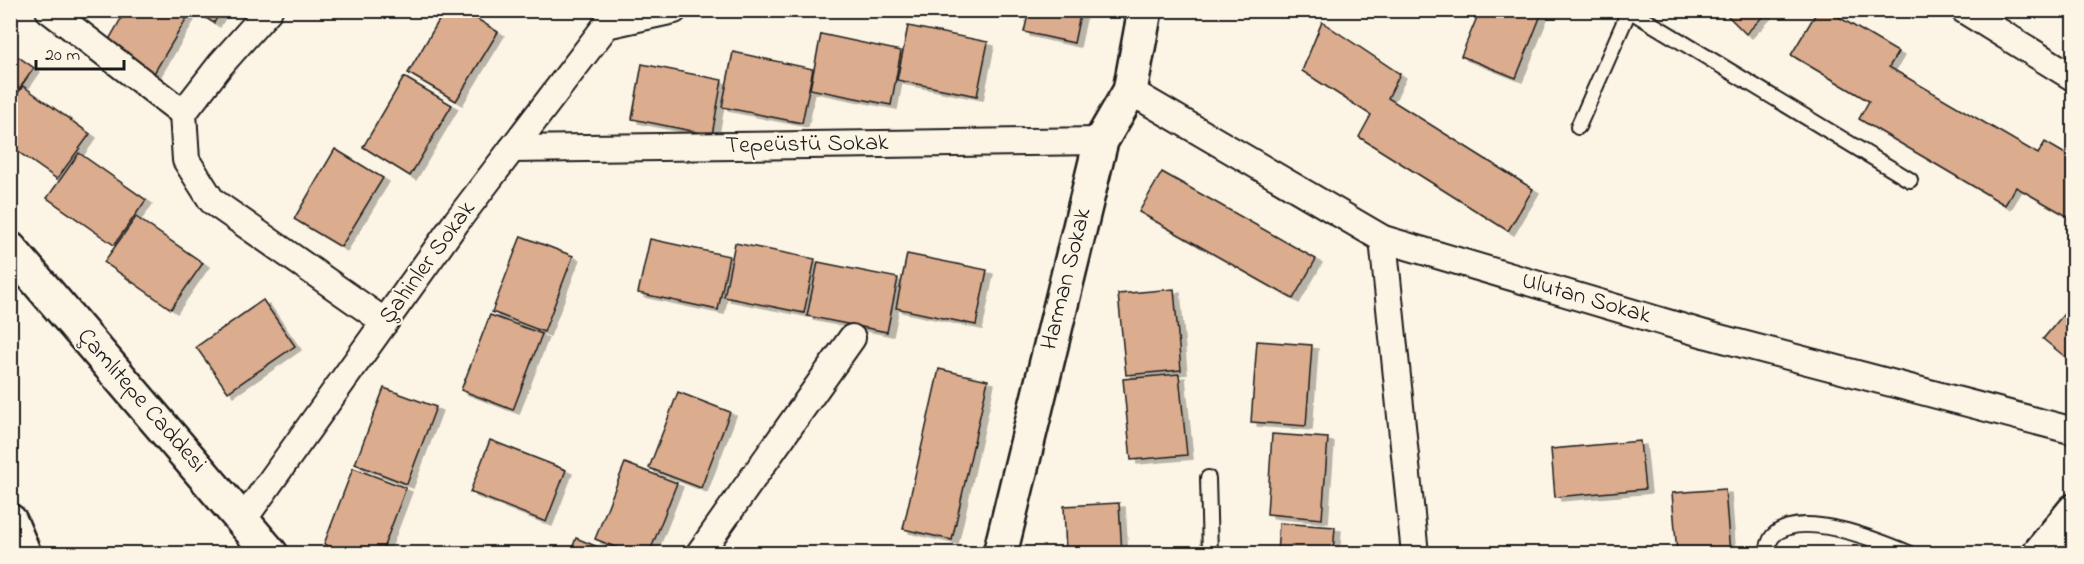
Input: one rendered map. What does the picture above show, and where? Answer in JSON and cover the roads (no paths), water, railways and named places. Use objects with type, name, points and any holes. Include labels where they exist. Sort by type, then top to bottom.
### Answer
[{"type":"street","points":[[49,10],[183,113]]},
{"type":"street","points":[[269,10],[221,64],[183,113],[186,160],[212,201],[385,322]]},
{"type":"street","points":[[612,18],[674,10]]},
{"type":"street","name":"Harman Sokak","points":[[1000,554],[1101,141],[1130,91],[1145,10]]},
{"type":"street","points":[[1964,10],[2073,78]]},
{"type":"street","name":"Şahinler Sokak","points":[[243,520],[512,149],[612,18]]},
{"type":"street","name":"Ulutan Sokak","points":[[1130,91],[1383,239],[1708,335],[2073,431]]},
{"type":"street","name":"Tepeüstü Sokak","points":[[512,149],[1101,141]]},
{"type":"street","points":[[1383,239],[1415,554]]},
{"type":"street","name":"Çamlıtepe Caddesi","points":[[10,249],[271,554]]},
{"type":"street","points":[[699,554],[852,338]]},
{"type":"street","points":[[2039,554],[2073,511]]},
{"type":"street","points":[[10,521],[24,554]]},
{"type":"lane","points":[[1578,127],[1629,11],[1910,180]]},
{"type":"lane","points":[[1208,478],[1210,554]]},
{"type":"lane","points":[[1766,554],[1772,537],[1789,526],[1819,526],[1853,533],[1911,554]]}]
